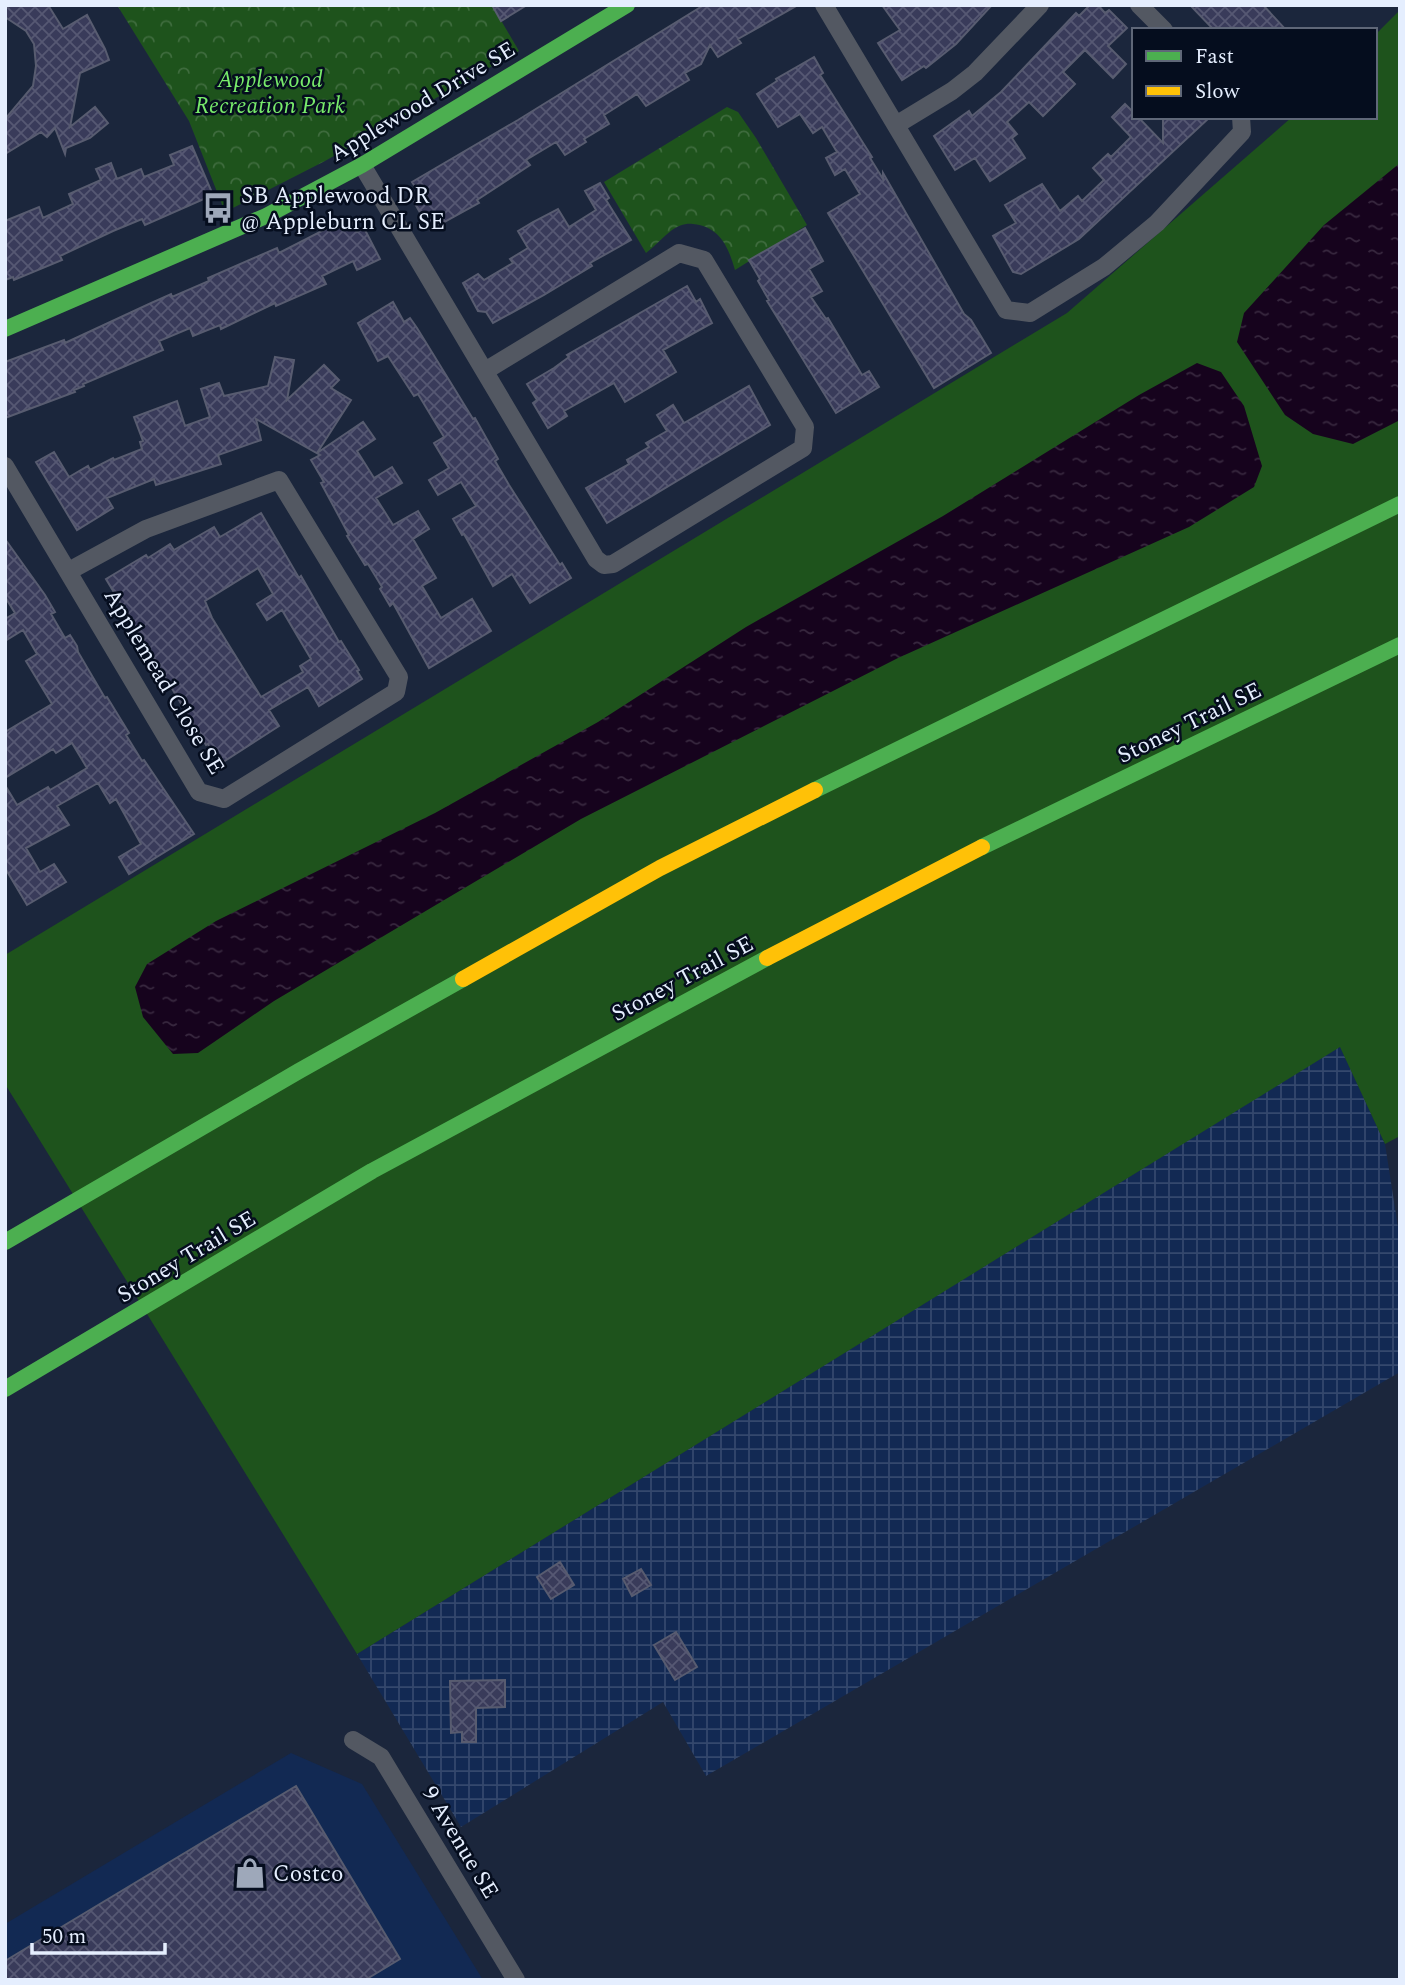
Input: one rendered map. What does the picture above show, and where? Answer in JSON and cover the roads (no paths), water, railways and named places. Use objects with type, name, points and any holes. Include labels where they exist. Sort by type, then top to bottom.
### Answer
[{"type":"main road","name":"Applewood Drive SE","points":[[5,329],[266,216],[362,165],[627,5]]},
{"type":"main road","points":[[5,1242],[299,1071],[660,868],[921,736],[1400,504]]},
{"type":"main road","name":"Stoney Trail SE","points":[[5,1389],[373,1171],[735,975],[981,847],[1400,645]]},
{"type":"main road","points":[[113,1344],[160,1315],[186,1283]]},
{"type":"street","points":[[824,5],[1006,310],[1030,313],[1104,267],[1157,223],[1241,132],[1241,119]]},
{"type":"street","points":[[896,125],[952,91],[975,73],[1040,5]]},
{"type":"street","points":[[1139,5],[1162,28]]},
{"type":"street","points":[[362,165],[426,277],[596,559],[604,565],[613,564],[803,448],[805,427],[704,260],[678,253],[485,371]]},
{"type":"street","name":"Applemead Close SE","points":[[5,466],[199,792],[224,799],[396,692],[399,677],[279,480],[146,529],[69,571]]},
{"type":"street","name":"9 Avenue SE","points":[[353,1740],[381,1757],[516,1980]]},
{"type":"water","points":[[1400,163],[1400,420],[1353,444],[1313,434],[1285,415],[1237,342],[1244,313],[1324,225]]},
{"type":"water","points":[[1197,363],[1221,372],[1244,406],[1262,466],[1254,487],[1189,527],[898,658],[581,819],[274,1001],[198,1053],[173,1054],[143,1017],[135,987],[147,964],[216,921],[435,813],[598,722],[746,627],[943,516],[1139,395]]},
{"type":"place","name":"SB Applewood DR @ Appleburn CL SE","points":[[218,208]]},
{"type":"place","name":"Costco","points":[[250,1873]]},
{"type":"park label","name":"Applewood Recreation Park","points":[[270,92]]}]
